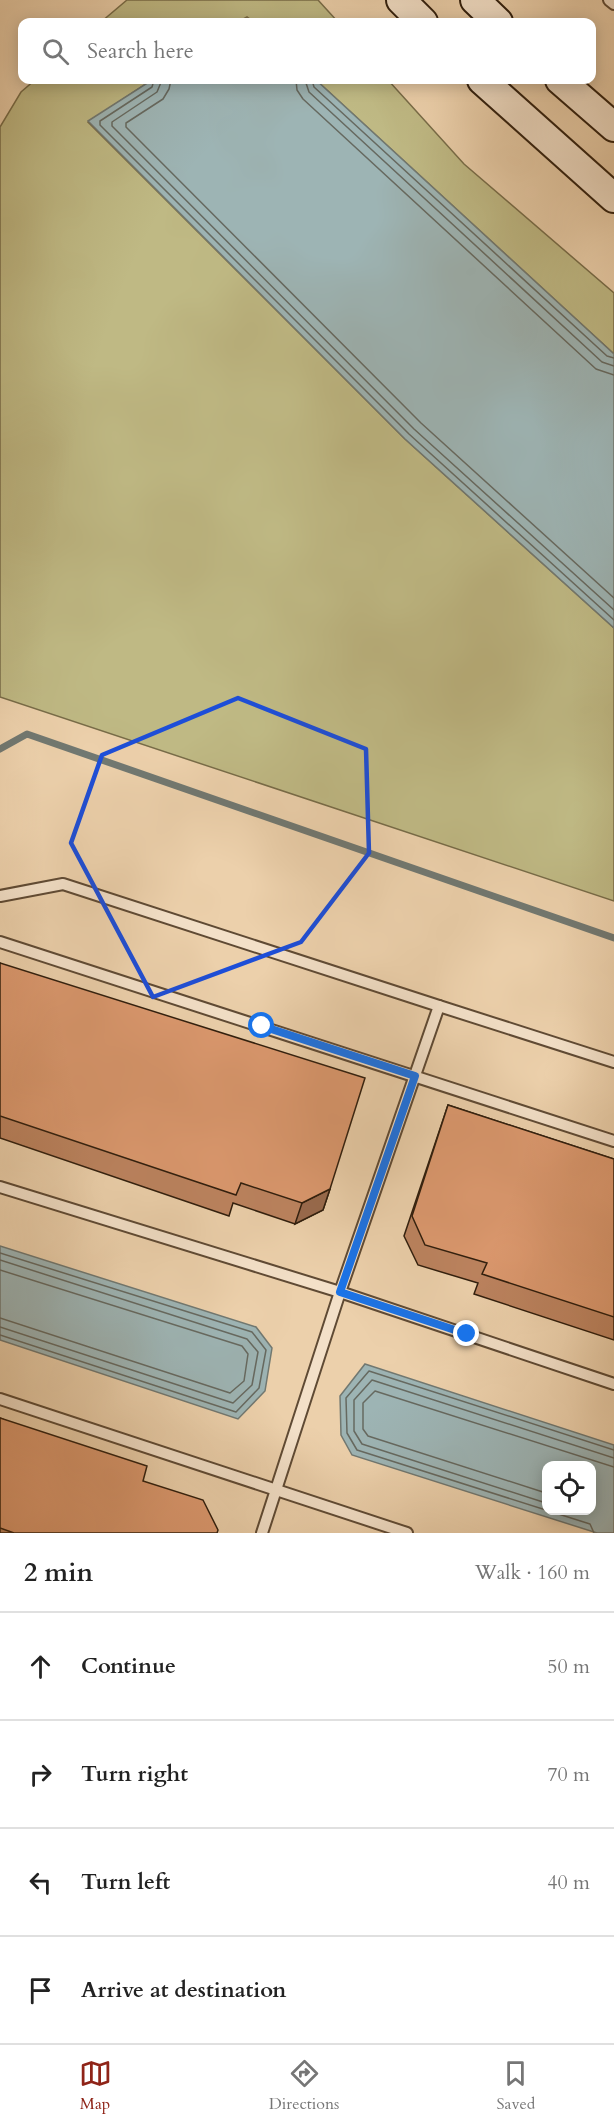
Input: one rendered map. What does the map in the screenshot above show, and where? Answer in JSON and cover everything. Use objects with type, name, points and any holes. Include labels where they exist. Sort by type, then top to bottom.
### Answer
[{"type":"main road","points":[[401,0],[419,18]]},
{"type":"main road","points":[[475,0],[494,18]]},
{"type":"main road","points":[[486,84],[614,198]]},
{"type":"main road","points":[[565,84],[614,127]]},
{"type":"lane","points":[[609,0],[614,4]]},
{"type":"lane","points":[[0,896],[63,884],[614,1062]]},
{"type":"lane","points":[[0,942],[614,1141]]},
{"type":"lane","points":[[262,1533],[340,1292],[439,1006]]},
{"type":"lane","points":[[0,1187],[340,1292],[614,1384]]},
{"type":"lane","points":[[0,1399],[407,1533]]},
{"type":"highlighted area","points":[[238,698],[366,749],[369,853],[301,942],[153,997],[71,843],[102,755]]},
{"type":"shaded area","points":[[127,0],[318,0],[334,18],[247,17],[106,18]]},
{"type":"shaded area","points":[[30,84],[146,84],[88,122],[405,439],[614,628],[614,901],[0,697],[0,127],[21,92]]},
{"type":"shaded area","points":[[320,84],[392,84],[464,164],[614,293],[614,354]]},
{"type":"water","points":[[146,84],[320,84],[614,354],[614,628],[405,439],[88,121]]},
{"type":"water","points":[[0,1246],[256,1327],[272,1348],[265,1391],[238,1419],[0,1340]]},
{"type":"water","points":[[365,1364],[614,1445],[614,1533],[597,1533],[352,1455],[341,1435],[340,1396]]},
{"type":"building","points":[[0,963],[365,1078],[330,1189],[302,1203],[241,1183],[236,1195],[0,1116]]},
{"type":"building","points":[[448,1105],[614,1159],[614,1317],[482,1274],[487,1263],[425,1245],[412,1216]]},
{"type":"building","points":[[0,1418],[147,1466],[143,1481],[203,1500],[218,1530],[217,1533],[14,1533],[0,1528]]},
{"type":"waterway","points":[[0,749],[27,734],[614,938]]},
{"type":"route","points":[[262,1026],[415,1076],[340,1292],[467,1334]]}]
